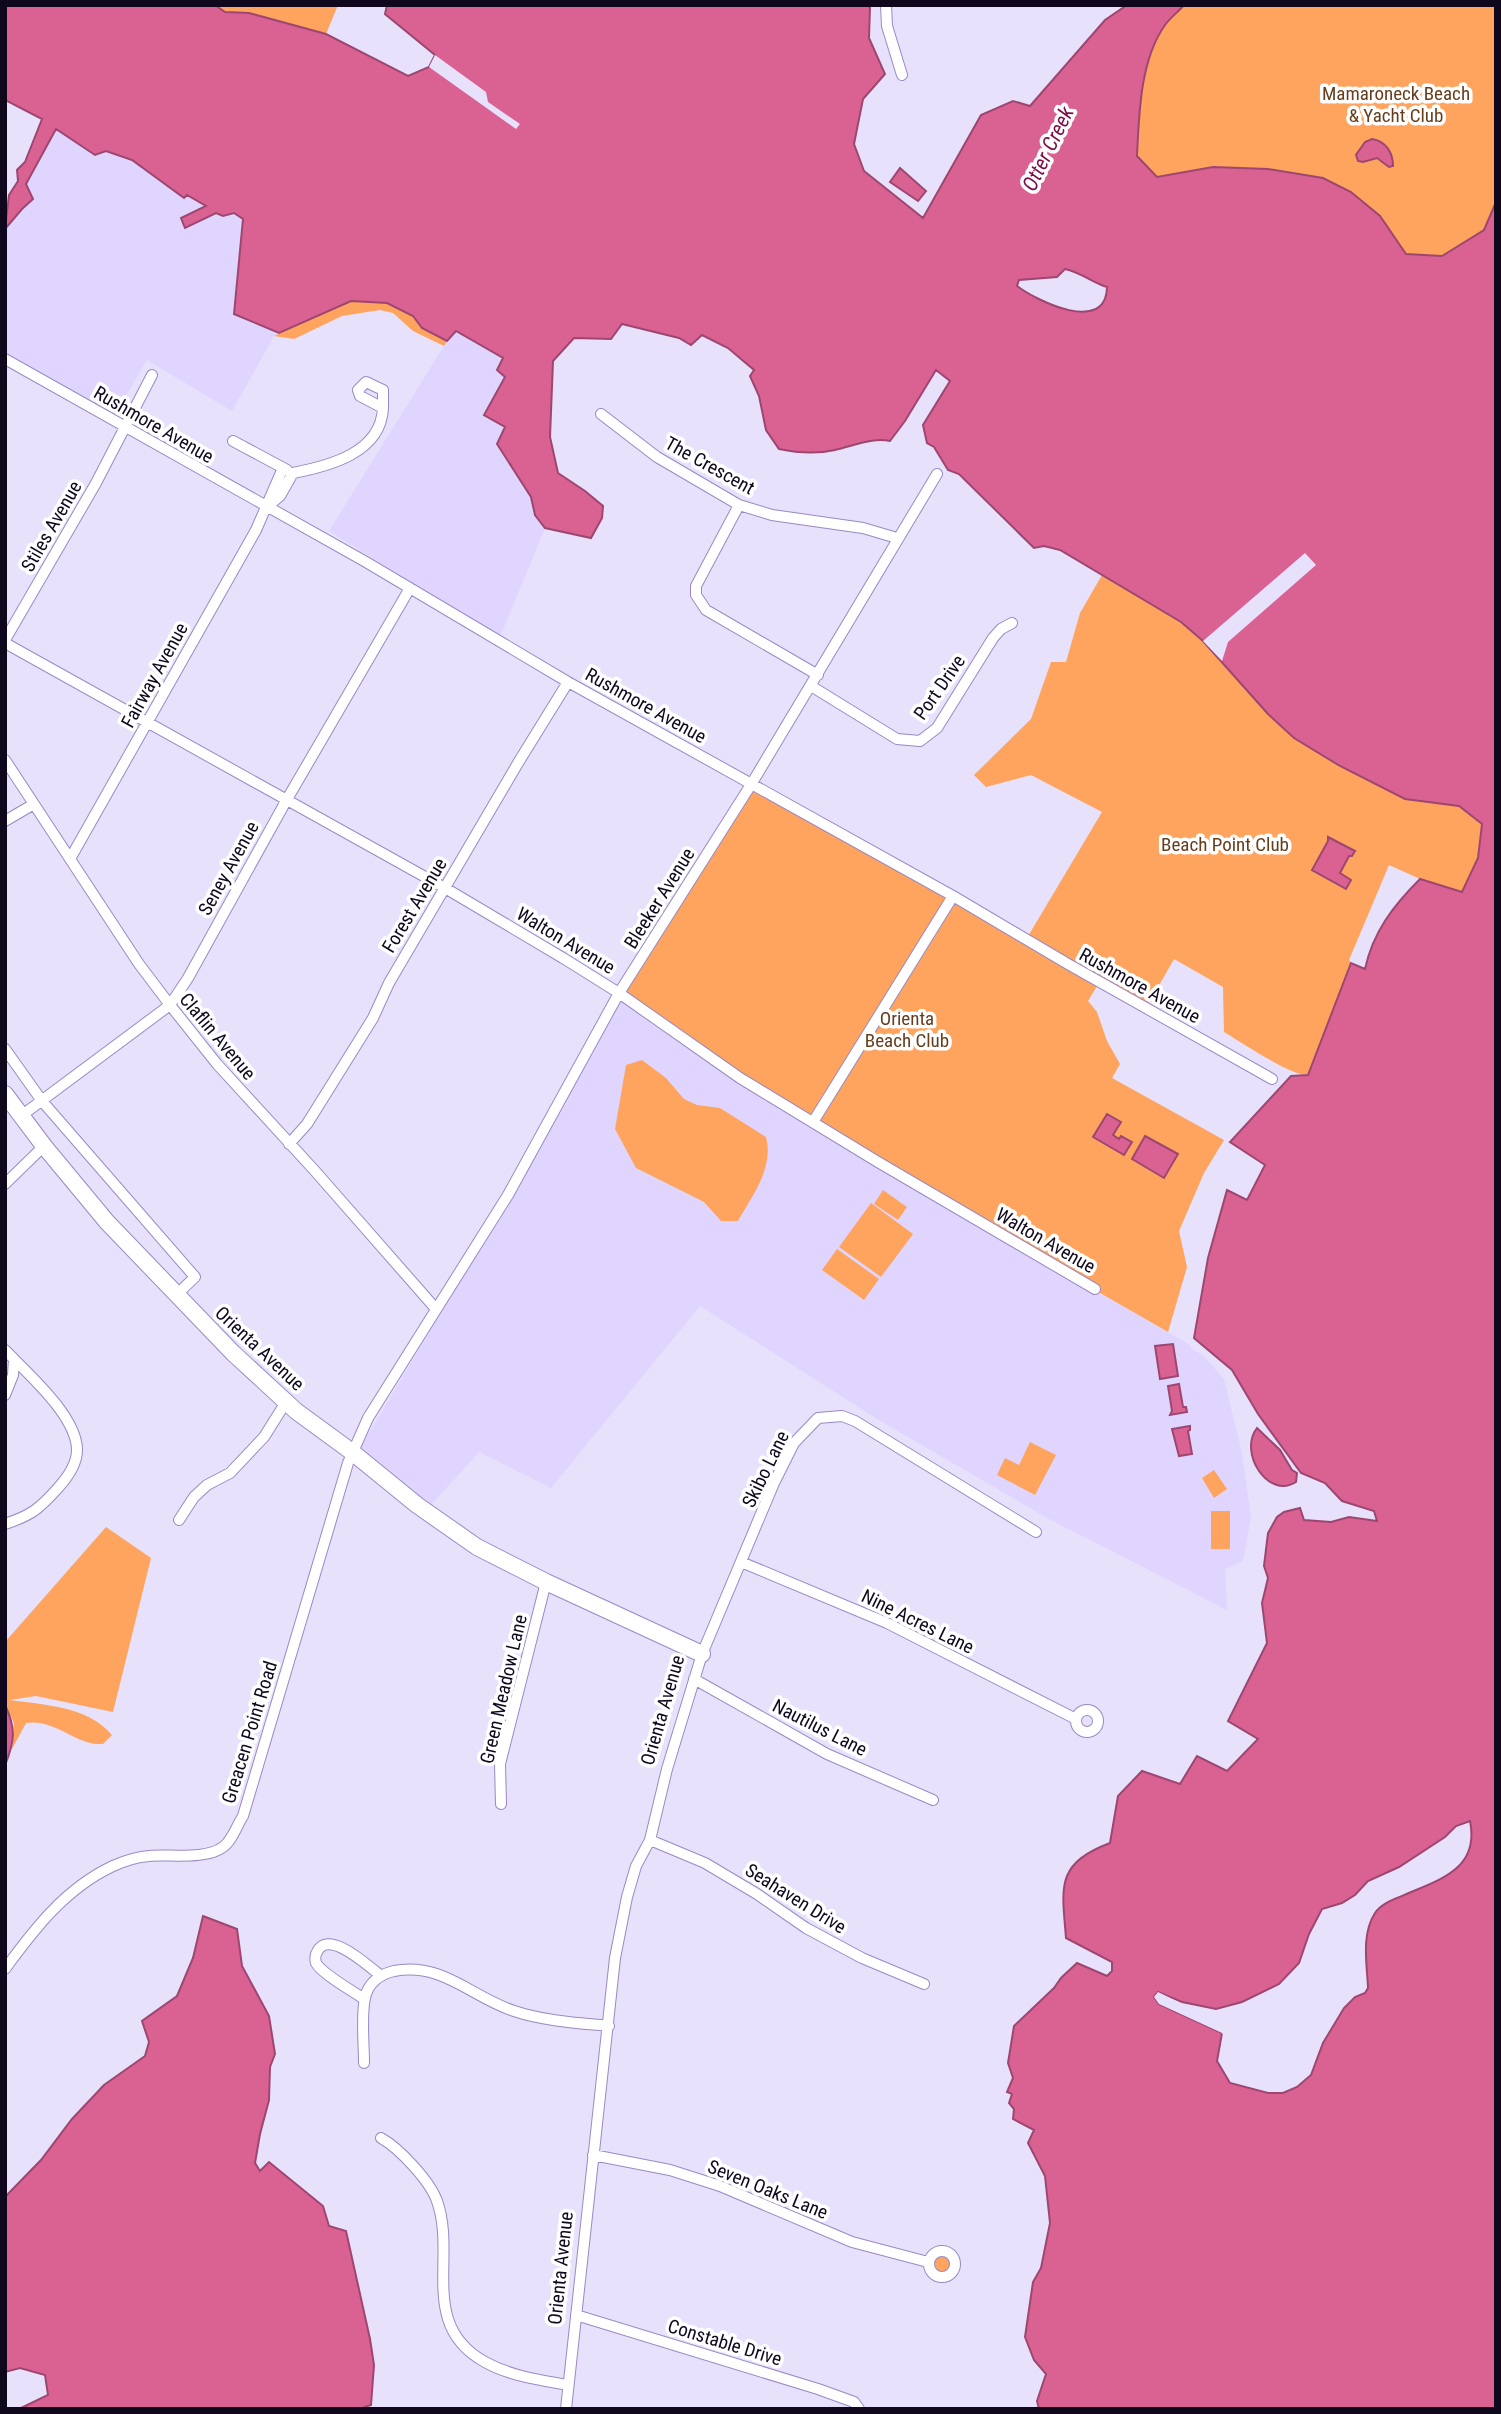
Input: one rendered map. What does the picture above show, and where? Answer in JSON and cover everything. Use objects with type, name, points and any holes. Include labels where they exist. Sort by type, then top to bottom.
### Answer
[{"type":"street","points":[[886,5],[887,26],[902,75]]},
{"type":"street","name":"Rushmore Avenue","points":[[5,359],[410,588],[568,682],[953,896],[1272,1079]]},
{"type":"street","name":"Stiles Avenue","points":[[5,641],[96,483],[152,375]]},
{"type":"street","points":[[233,441],[288,471],[314,469],[346,458],[364,447],[376,433],[383,408]]},
{"type":"street","name":"The Crescent","points":[[601,414],[657,457],[739,505],[772,515],[863,528],[897,538]]},
{"type":"street","name":"Fairway Avenue","points":[[70,859],[267,507],[280,496],[288,471]]},
{"type":"street","name":"Bleeker Avenue","points":[[352,1452],[368,1418],[508,1195],[619,993],[811,687],[937,474]]},
{"type":"street","points":[[739,505],[696,586],[696,595],[706,610],[818,675]]},
{"type":"street","name":"Seney Avenue","points":[[21,1116],[170,1005],[188,978],[286,801],[410,588]]},
{"type":"street","name":"Port Drive","points":[[811,687],[897,739],[920,741],[937,728],[993,638],[1001,629],[1012,623]]},
{"type":"street","name":"Walton Avenue","points":[[5,641],[445,888],[619,993],[740,1078],[1095,1289]]},
{"type":"street","name":"Forest Avenue","points":[[289,1144],[307,1124],[373,1018],[389,983],[568,682]]},
{"type":"street","name":"Claflin Avenue","points":[[5,760],[139,964],[170,1005],[217,1064],[436,1309]]},
{"type":"street","points":[[5,821],[34,804]]},
{"type":"street","points":[[813,1122],[953,896]]},
{"type":"street","points":[[5,1049],[42,1101],[195,1277],[175,1296]]},
{"type":"street","name":"Orienta Avenue","points":[[5,1094],[107,1222],[175,1296],[285,1402],[417,1505],[477,1547],[702,1654],[667,1769],[650,1840],[636,1866],[621,1922],[566,2409]]},
{"type":"street","points":[[5,1184],[44,1146]]},
{"type":"street","points":[[5,1350],[55,1403],[72,1427],[76,1441],[76,1459],[67,1477],[35,1511],[23,1519],[5,1524]]},
{"type":"street","points":[[5,1395],[13,1375],[14,1359]]},
{"type":"street","points":[[179,1520],[194,1497],[206,1485],[230,1473],[264,1437],[285,1402]]},
{"type":"street","name":"Skibo Lane","points":[[702,1654],[774,1483],[794,1443],[818,1418],[842,1416],[855,1421],[1036,1532]]},
{"type":"street","name":"Greacen Point Road","points":[[5,1969],[37,1924],[83,1883],[113,1866],[131,1860],[148,1856],[209,1853],[223,1848],[229,1840],[243,1815],[352,1452]]},
{"type":"street","name":"Nine Acres Lane","points":[[741,1562],[887,1623],[1076,1719]]},
{"type":"street","name":"Green Meadow Lane","points":[[501,1804],[500,1764],[546,1582]]},
{"type":"street","name":"Nautilus Lane","points":[[694,1679],[827,1754],[933,1800]]},
{"type":"street","name":"Seahaven Drive","points":[[650,1840],[705,1863],[806,1928],[862,1958],[924,1984]]},
{"type":"street","points":[[364,1999],[322,1969],[316,1962],[316,1954],[320,1948],[326,1943],[337,1944],[380,1975]]},
{"type":"street","points":[[365,2063],[364,1999],[380,1975],[402,1970],[427,1970],[440,1974],[491,2002],[514,2011],[541,2018],[609,2026]]},
{"type":"street","points":[[380,2138],[387,2141],[417,2172],[437,2200],[442,2231],[443,2301],[452,2330],[468,2350],[483,2361],[502,2370],[568,2385]]},
{"type":"street","name":"Seven Oaks Lane","points":[[593,2155],[670,2170],[727,2188],[852,2242],[928,2262]]},
{"type":"street","name":"Constable Drive","points":[[576,2315],[818,2389],[854,2402],[859,2409]]},
{"type":"shaded area","points":[[56,129],[95,155],[106,151],[132,160],[184,198],[186,195],[207,207],[181,218],[185,227],[216,213],[223,216],[234,213],[243,219],[234,314],[279,333],[274,336],[232,411],[147,360],[112,419],[5,357],[5,229],[33,199],[26,184]]},
{"type":"shaded area","points":[[456,331],[504,358],[505,427],[497,445],[531,498],[535,515],[545,528],[500,637],[329,531],[447,341]]},
{"type":"shaded area","points":[[622,996],[818,1131],[1190,1345],[1204,1356],[1224,1379],[1242,1453],[1251,1517],[1243,1561],[1225,1569],[1227,1610],[1049,1519],[877,1419],[700,1306],[551,1488],[479,1452],[428,1508],[359,1450]]},
{"type":"green space","points":[[215,5],[338,5],[326,34],[249,13],[225,12]]},
{"type":"green space","name":"Mamaroneck Beach & Yacht Club","points":[[1184,5],[1496,5],[1496,202],[1484,230],[1442,256],[1406,254],[1380,216],[1323,179],[1268,169],[1213,167],[1158,177],[1137,156],[1142,88],[1150,54],[1157,39],[1167,22]]},
{"type":"green space","points":[[351,301],[387,303],[413,316],[422,328],[447,341],[444,346],[413,331],[393,313],[380,310],[342,316],[294,339],[274,336]]},
{"type":"green space","points":[[1102,575],[1181,622],[1203,641],[1268,714],[1294,738],[1340,766],[1405,799],[1459,806],[1482,825],[1478,858],[1462,892],[1420,879],[1389,865],[1349,960],[1351,963],[1308,1075],[1278,1064],[1224,1032],[1223,987],[1174,959],[1145,1010],[1097,986],[1088,1001],[1097,1012],[1107,1041],[1120,1064],[1112,1078],[1224,1140],[1204,1173],[1179,1231],[1187,1267],[1168,1332],[818,1131],[622,996],[753,786],[1024,943],[1102,812],[1031,775],[986,787],[974,775],[1031,719],[1051,662],[1066,662],[1080,613]]},
{"type":"green space","points":[[642,1060],[666,1078],[684,1099],[697,1105],[720,1108],[766,1137],[768,1148],[765,1170],[738,1221],[721,1221],[704,1202],[636,1168],[615,1129],[626,1065]]},
{"type":"green space","points":[[883,1190],[907,1207],[898,1220],[874,1204]]},
{"type":"green space","points":[[871,1203],[913,1234],[881,1277],[839,1247]]},
{"type":"green space","points":[[837,1249],[879,1279],[864,1300],[822,1270]]},
{"type":"green space","points":[[1030,1442],[1056,1455],[1035,1495],[997,1475],[1005,1458],[1019,1465]]},
{"type":"green space","points":[[1214,1470],[1227,1489],[1214,1498],[1202,1478]]},
{"type":"green space","points":[[1211,1511],[1230,1511],[1230,1549],[1211,1549]]},
{"type":"green space","points":[[106,1527],[151,1558],[113,1712],[36,1696],[10,1700],[78,1712],[102,1725],[112,1735],[103,1744],[93,1743],[46,1724],[26,1723],[12,1749],[14,1723],[5,1705],[5,1642]]},
{"type":"green space","points":[[937,2254],[945,2254],[951,2264],[945,2274],[937,2274],[931,2268],[931,2260]]},
{"type":"water","name":"Otter Creek","points":[[5,5],[215,5],[225,12],[249,13],[326,34],[408,76],[429,67],[435,55],[385,14],[387,5],[865,5],[870,7],[869,38],[885,74],[863,99],[854,144],[864,171],[923,218],[981,115],[1013,101],[1030,106],[1105,20],[1127,5],[1184,5],[1167,22],[1157,39],[1150,54],[1142,88],[1137,156],[1157,177],[1213,167],[1268,169],[1323,178],[1351,192],[1380,216],[1406,254],[1442,256],[1484,230],[1496,202],[1496,2409],[1039,2409],[1037,2401],[1046,2374],[1034,2360],[1025,2337],[1033,2282],[1041,2268],[1050,2223],[1045,2176],[1028,2143],[1034,2130],[1013,2119],[1014,2109],[1009,2103],[1012,2094],[1007,2092],[1013,2078],[1008,2063],[1014,2026],[1077,1963],[1107,1976],[1112,1971],[1112,1962],[1066,1938],[1063,1905],[1066,1879],[1071,1869],[1092,1851],[1110,1843],[1118,1796],[1142,1771],[1180,1784],[1197,1756],[1227,1771],[1258,1739],[1228,1721],[1267,1643],[1262,1603],[1268,1578],[1264,1566],[1268,1533],[1277,1517],[1284,1512],[1300,1508],[1304,1520],[1331,1522],[1349,1517],[1377,1521],[1374,1511],[1342,1501],[1325,1483],[1301,1473],[1258,1414],[1232,1370],[1194,1338],[1208,1258],[1227,1190],[1247,1200],[1265,1165],[1230,1142],[1291,1076],[1308,1075],[1351,963],[1365,969],[1379,931],[1410,889],[1420,879],[1462,892],[1478,858],[1482,824],[1459,806],[1405,799],[1340,766],[1294,738],[1268,714],[1203,641],[1181,622],[1060,550],[1044,546],[1034,548],[959,474],[948,470],[934,447],[927,443],[923,425],[950,381],[936,370],[890,441],[870,441],[828,451],[800,452],[779,449],[766,430],[759,396],[750,376],[754,370],[728,348],[702,335],[691,345],[679,338],[622,324],[611,339],[574,338],[553,361],[550,437],[558,473],[603,506],[602,518],[591,538],[545,528],[535,515],[531,497],[497,444],[505,427],[484,415],[505,377],[497,370],[503,358],[456,331],[447,341],[422,328],[413,316],[387,303],[351,301],[279,333],[234,314],[243,219],[234,213],[223,216],[216,213],[185,228],[181,218],[206,206],[187,195],[184,198],[132,160],[106,151],[95,155],[56,129],[26,184],[33,199],[5,229],[9,195],[18,181],[17,170],[25,162],[42,119],[5,100]],"holes":[[[1065,269],[1107,287],[1104,301],[1095,309],[1083,312],[1069,310],[1054,306],[1017,286],[1019,280],[1057,277]],[[1470,1821],[1469,1851],[1453,1871],[1387,1903],[1375,1913],[1366,1940],[1368,1988],[1344,2008],[1323,2043],[1311,2075],[1297,2087],[1283,2093],[1268,2093],[1230,2083],[1217,2061],[1222,2033],[1159,2004],[1154,1997],[1158,1992],[1182,2002],[1216,2009],[1242,2002],[1279,1984],[1299,1963],[1309,1934],[1322,1909],[1342,1903],[1355,1895],[1368,1881],[1399,1867],[1445,1837],[1456,1826]]]},
{"type":"water","points":[[1372,139],[1388,148],[1393,166],[1389,167],[1377,158],[1358,161],[1356,155],[1365,142]]},
{"type":"water","points":[[900,168],[926,191],[918,201],[890,182]]},
{"type":"water","points":[[1328,837],[1355,851],[1349,856],[1340,873],[1351,880],[1346,889],[1312,870]]},
{"type":"water","points":[[1107,1114],[1121,1122],[1113,1135],[1132,1142],[1124,1155],[1093,1137]]},
{"type":"water","points":[[1145,1136],[1178,1154],[1164,1178],[1132,1159]]},
{"type":"water","points":[[1173,1344],[1178,1376],[1160,1379],[1155,1346]]},
{"type":"water","points":[[1179,1384],[1183,1407],[1186,1407],[1187,1412],[1170,1415],[1172,1411],[1168,1386]]},
{"type":"water","points":[[1190,1426],[1188,1431],[1192,1454],[1179,1456],[1172,1429]]},
{"type":"water","points":[[1257,1428],[1280,1450],[1292,1470],[1297,1473],[1296,1482],[1286,1486],[1275,1485],[1259,1471],[1251,1449]]},
{"type":"water","points":[[5,1705],[13,1735],[5,1765]]},
{"type":"water","points":[[203,1916],[237,1929],[242,1966],[269,2016],[275,2054],[270,2067],[269,2100],[255,2163],[260,2171],[269,2162],[323,2206],[329,2226],[346,2231],[374,2365],[371,2405],[359,2409],[19,2409],[48,2395],[45,2375],[20,2368],[5,2372],[5,2197],[41,2160],[72,2119],[104,2085],[145,2056],[149,2042],[142,2021],[177,1996],[193,1958]]},
{"type":"pier","points":[[435,55],[486,92],[488,102],[520,124],[516,129],[429,67]]},
{"type":"pier","points":[[1305,553],[1316,565],[1228,642],[1222,661],[1203,641]]},
{"type":"pier","points":[[1158,1992],[1191,2008],[1159,1996],[1161,2001],[1223,2030],[1225,2038],[1222,2033],[1159,2004],[1154,1997]]},
{"type":"park label","name":"Beach Point Club","points":[[1225,844]]},
{"type":"park label","name":"Orienta Beach Club","points":[[907,1029]]}]
